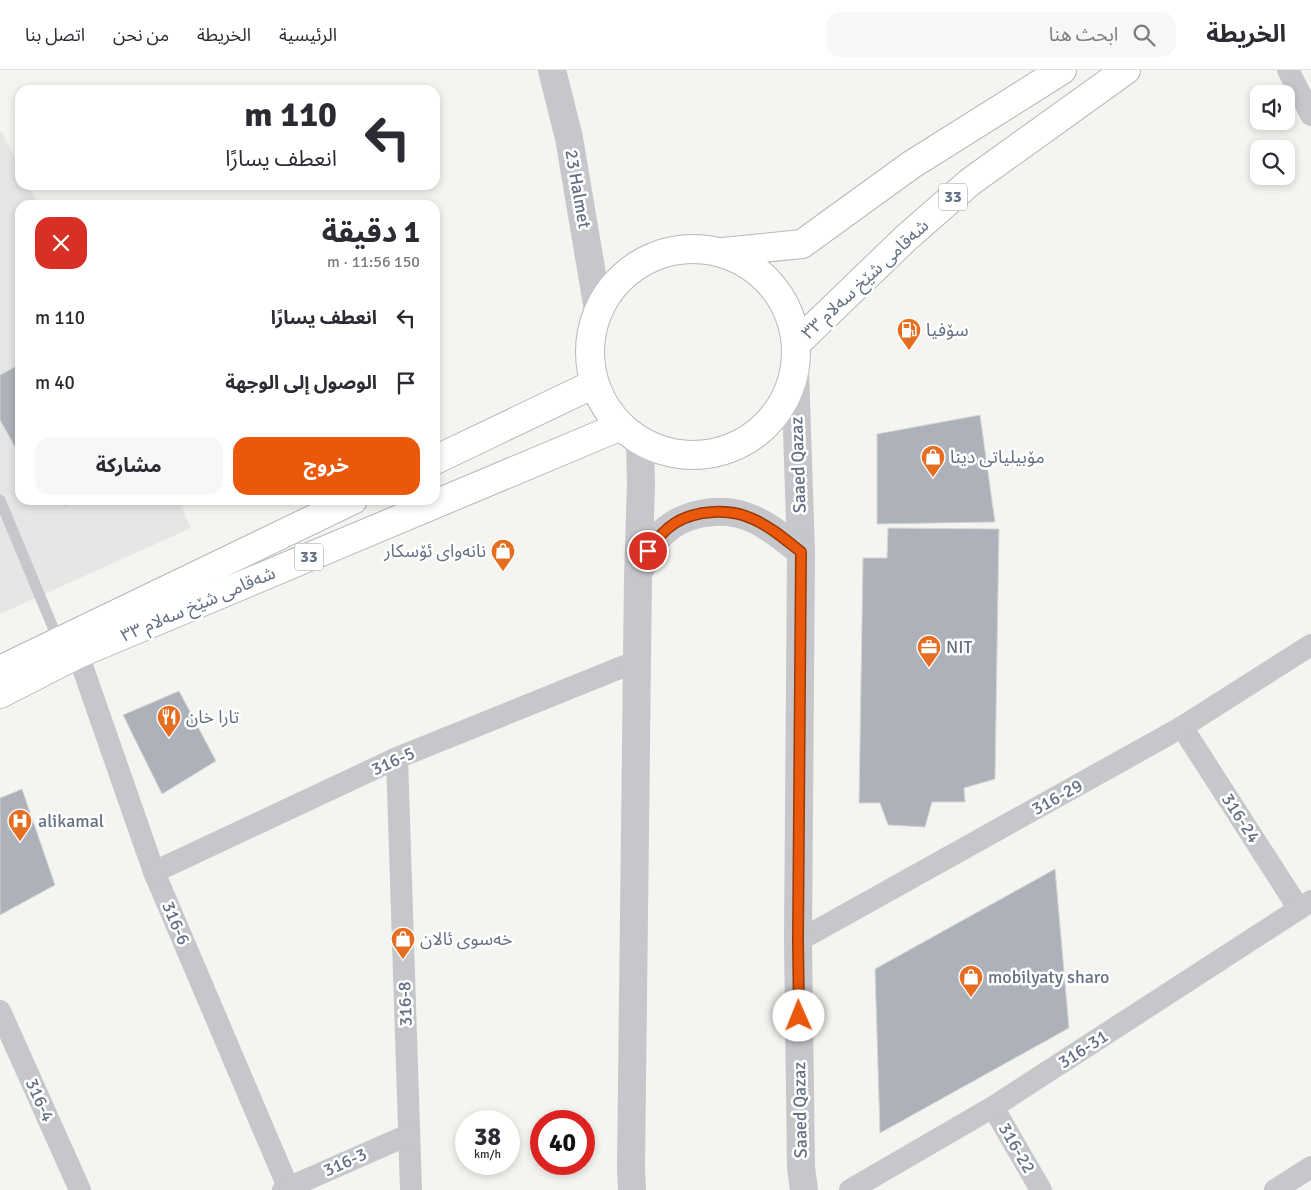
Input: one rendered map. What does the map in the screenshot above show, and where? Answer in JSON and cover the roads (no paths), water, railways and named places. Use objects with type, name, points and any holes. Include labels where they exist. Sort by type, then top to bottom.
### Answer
[{"type":"main road","name":"شەقامی شێخ سەلام ٣٣","points":[[723,252],[802,244],[911,165],[1062,70]]},
{"type":"main road","name":"شەقامی شێخ سەلام ٣٣","points":[[796,357],[906,238],[970,182],[1126,70]]},
{"type":"main road","name":"شەقامی شێخ سەلام ٣٣","points":[[690,248],[723,252],[746,262],[766,277],[781,297],[792,320],[796,357],[788,393],[775,415],[757,432],[736,446],[712,454],[688,455],[663,451],[630,433],[605,406],[594,384],[591,334],[598,310],[611,288],[629,270],[650,257],[674,250],[690,248]]},
{"type":"main road","points":[[440,458],[594,384]]},
{"type":"main road","name":"شەقامی شێخ سەلام ٣٣","points":[[0,670],[68,648],[630,433]]},
{"type":"main road","name":"شەقامی شێخ سەلام ٣٣","points":[[0,694],[68,648],[343,505]]},
{"type":"street","name":"23 Halmet","points":[[552,70],[569,138],[589,246],[598,310]]},
{"type":"street","points":[[1288,70],[1311,116]]},
{"type":"street","name":"Saaed Qazaz","points":[[796,357],[801,552],[798,940],[801,1167],[804,1190]]},
{"type":"street","points":[[630,433],[641,485],[638,576],[632,1190]]},
{"type":"street","points":[[638,576],[648,551],[657,538],[675,523],[704,513],[729,511],[753,518],[773,530],[801,552]]},
{"type":"street","name":"316-29","points":[[798,940],[1182,728],[1311,645]]},
{"type":"street","name":"316-6","points":[[68,648],[154,872],[286,1189]]},
{"type":"street","name":"316-5","points":[[154,872],[397,758],[637,662]]},
{"type":"street","name":"316-24","points":[[1182,728],[1305,905]]},
{"type":"street","name":"316-8","points":[[397,758],[411,1190]]},
{"type":"street","name":"316-31","points":[[850,1190],[993,1107],[1305,905]]},
{"type":"street","name":"316-4","points":[[0,1011],[80,1190]]},
{"type":"street","name":"316-22","points":[[993,1107],[1041,1190]]},
{"type":"street","name":"316-3","points":[[286,1189],[408,1135]]},
{"type":"street","points":[[1275,1190],[1311,1167]]},
{"type":"lane","points":[[0,500],[68,648]]},
{"type":"place","name":"سۆفیا","points":[[909,351]]},
{"type":"place","name":"مۆبیلیاتی دینا","points":[[933,478]]},
{"type":"place","name":"نانەوای ئۆسکار","points":[[503,572]]},
{"type":"place","name":"NIT","points":[[929,668]]},
{"type":"place","name":"تارا خان","points":[[169,738]]},
{"type":"place","name":"alikamal","points":[[20,842]]},
{"type":"place","name":"خەسوی ئالان","points":[[403,960]]},
{"type":"place","name":"mobilyaty sharo","points":[[971,998]]}]
